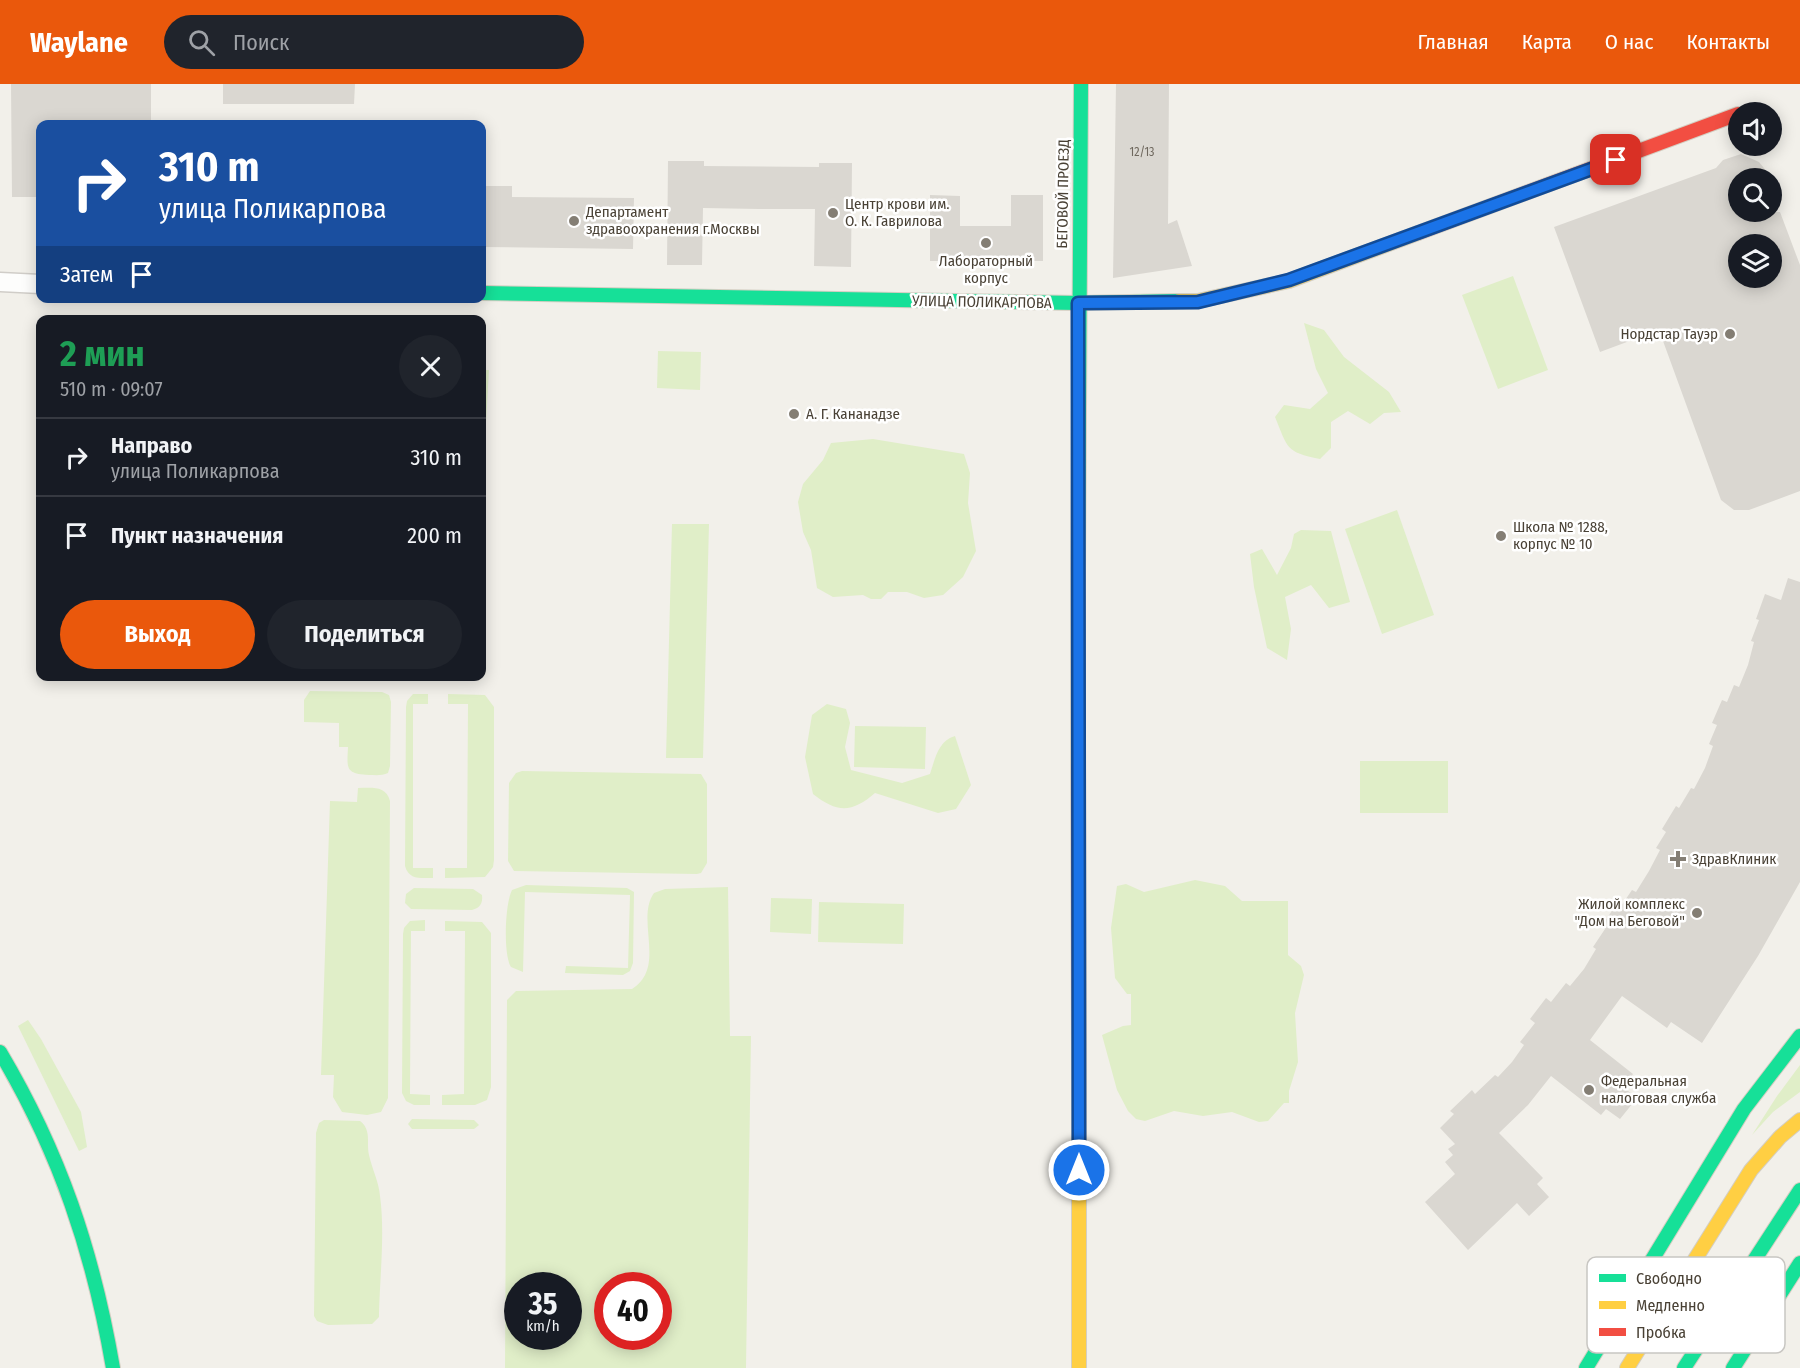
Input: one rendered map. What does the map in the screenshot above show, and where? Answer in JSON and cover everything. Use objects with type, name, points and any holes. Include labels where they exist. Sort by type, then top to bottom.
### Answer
[{"type":"street","name":"БЕГОВОЙ ПРОЕЗД","points":[[1079,1368],[1078,303],[1081,84]]},
{"type":"street","name":"УЛИЦА ПОЛИКАРПОВА","points":[[486,293],[1078,303],[1198,302],[1289,280],[1728,118]]},
{"type":"street","points":[[0,282],[36,284]]},
{"type":"street","points":[[1654,1257],[1744,1109],[1800,1036]]},
{"type":"street","points":[[0,1052],[33,1108],[74,1202],[95,1271],[113,1368]]},
{"type":"street","points":[[1696,1257],[1758,1161],[1780,1137],[1800,1120]]},
{"type":"street","points":[[1756,1257],[1800,1190]]},
{"type":"street","points":[[1785,1287],[1800,1263]]},
{"type":"street","points":[[1586,1368],[1595,1353]]},
{"type":"street","points":[[1627,1368],[1636,1353]]},
{"type":"street","points":[[1684,1368],[1693,1353]]},
{"type":"street","points":[[1733,1368],[1743,1353]]},
{"type":"green space","points":[[1513,276],[1548,370],[1498,389],[1462,295]]},
{"type":"green space","points":[[1304,323],[1324,330],[1344,357],[1389,392],[1401,412],[1384,413],[1370,424],[1348,411],[1331,422],[1331,448],[1320,459],[1300,454],[1289,447],[1275,417],[1284,405],[1310,409],[1328,393],[1316,369]]},
{"type":"green space","points":[[658,351],[701,352],[700,390],[657,388]]},
{"type":"green space","points":[[486,370],[489,370],[486,422]]},
{"type":"green space","points":[[873,439],[964,454],[970,473],[968,503],[976,551],[963,577],[943,595],[924,598],[907,592],[888,592],[881,599],[871,599],[863,595],[833,597],[817,588],[811,550],[803,532],[798,502],[803,484],[823,460],[831,443]]},
{"type":"green space","points":[[1397,510],[1434,615],[1382,634],[1345,529]]},
{"type":"green space","points":[[672,524],[709,524],[703,758],[666,758]]},
{"type":"green space","points":[[1301,530],[1331,531],[1350,602],[1329,608],[1311,585],[1285,597],[1291,629],[1287,660],[1267,648],[1254,587],[1250,554],[1262,549],[1277,575],[1291,548],[1294,534]]},
{"type":"green space","points":[[310,691],[382,692],[389,695],[391,702],[388,773],[369,775],[355,773],[349,768],[348,747],[339,747],[339,723],[304,722],[304,700]]},
{"type":"green space","points":[[413,694],[428,694],[428,704],[413,704],[413,868],[433,868],[433,878],[412,876],[405,866],[406,707],[407,701]]},
{"type":"green space","points":[[448,694],[485,695],[494,707],[494,860],[493,867],[485,877],[445,878],[445,868],[467,868],[468,704],[448,704]]},
{"type":"green space","points":[[827,704],[846,709],[850,723],[845,747],[851,770],[902,783],[930,774],[941,746],[949,738],[955,736],[971,785],[956,809],[938,813],[875,793],[859,804],[844,808],[830,805],[813,794],[805,757],[812,715]]},
{"type":"green space","points":[[855,726],[926,727],[925,769],[854,767]]},
{"type":"green space","points":[[1360,761],[1448,761],[1448,813],[1360,813]]},
{"type":"green space","points":[[522,771],[701,774],[707,784],[707,863],[701,873],[697,874],[514,871],[508,861],[509,783],[516,773]]},
{"type":"green space","points":[[358,788],[382,790],[390,801],[388,1098],[381,1112],[367,1115],[342,1112],[333,1097],[334,1075],[321,1075],[330,801],[357,802]]},
{"type":"green space","points":[[1195,880],[1225,886],[1242,901],[1288,901],[1288,955],[1301,966],[1304,975],[1295,1013],[1298,1062],[1289,1091],[1289,1103],[1284,1103],[1268,1121],[1259,1122],[1232,1112],[1203,1116],[1174,1111],[1145,1121],[1136,1119],[1128,1111],[1117,1090],[1102,1035],[1131,1025],[1131,994],[1127,994],[1115,978],[1111,928],[1117,886],[1126,884],[1144,892]]},
{"type":"green space","points":[[526,885],[627,888],[634,892],[633,963],[630,971],[623,975],[565,973],[566,966],[628,968],[630,895],[525,892],[523,972],[511,967],[508,961],[506,941],[508,906],[512,890]]},
{"type":"green space","points":[[728,887],[730,1036],[751,1036],[746,1368],[505,1368],[505,1350],[582,1350],[582,1272],[506,1272],[507,1000],[516,991],[632,989],[642,980],[648,969],[647,916],[654,893],[665,889]]},
{"type":"green space","points":[[414,888],[473,889],[482,895],[482,900],[479,906],[472,910],[411,909],[405,903],[406,894]]},
{"type":"green space","points":[[771,898],[812,899],[811,934],[770,932]]},
{"type":"green space","points":[[819,902],[904,904],[903,944],[818,942]]},
{"type":"green space","points":[[425,920],[425,931],[411,931],[410,1094],[430,1095],[430,1105],[414,1105],[406,1101],[402,1093],[403,934],[404,928],[410,921]]},
{"type":"green space","points":[[445,921],[482,922],[491,933],[491,1087],[487,1100],[475,1105],[442,1105],[442,1095],[464,1094],[465,931],[445,931]]},
{"type":"green space","points":[[28,1020],[81,1112],[87,1147],[79,1151],[18,1026]]},
{"type":"green space","points":[[1800,1065],[1800,1092],[1773,1112],[1752,1135],[1777,1096]]},
{"type":"green space","points":[[412,1119],[474,1120],[479,1125],[474,1129],[412,1129],[408,1124]]},
{"type":"green space","points":[[324,1120],[360,1121],[366,1128],[369,1155],[379,1191],[382,1224],[379,1317],[372,1324],[328,1325],[317,1321],[314,1316],[316,1133],[319,1123]]},
{"type":"building","points":[[11,84],[151,84],[151,120],[36,120],[36,197],[12,197]]},
{"type":"building","points":[[223,84],[355,84],[354,104],[223,104]]},
{"type":"building","points":[[1116,84],[1169,84],[1168,224],[1177,220],[1192,266],[1113,278]]},
{"type":"building","name":"Нордстар Тауэр","points":[[1735,156],[1746,156],[1759,162],[1764,168],[1728,168],[1728,222],[1782,222],[1782,217],[1800,265],[1800,491],[1749,510],[1734,510],[1721,500],[1659,330],[1600,352],[1554,227],[1716,168],[1723,160]]},
{"type":"building","name":"Центр крови им. О. К. Гаврилова","points":[[668,161],[704,161],[704,166],[819,167],[819,163],[852,163],[851,267],[814,266],[815,209],[703,208],[702,265],[667,265]]},
{"type":"building","name":"Департамент здравоохранения г.Москвы","points":[[486,186],[512,186],[512,197],[634,198],[633,249],[486,247]]},
{"type":"building","name":"Лабораторный корпус","points":[[930,195],[960,196],[960,226],[1011,226],[1011,195],[1043,195],[1043,261],[930,261]]},
{"type":"building","name":"Жилой комплекс \"Дом на Беговой\"","points":[[1788,578],[1800,582],[1800,882],[1758,956],[1702,1043],[1671,1022],[1667,1028],[1622,996],[1590,1040],[1633,1074],[1623,1087],[1637,1098],[1620,1119],[1606,1109],[1601,1115],[1551,1076],[1528,1105],[1499,1133],[1543,1178],[1537,1184],[1549,1197],[1529,1216],[1517,1203],[1468,1250],[1425,1202],[1455,1174],[1445,1162],[1453,1155],[1448,1149],[1455,1144],[1440,1128],[1454,1114],[1450,1111],[1472,1090],[1475,1094],[1495,1075],[1498,1077],[1512,1062],[1524,1045],[1520,1042],[1535,1023],[1530,1019],[1546,998],[1551,1002],[1566,983],[1570,986],[1596,949],[1593,947],[1605,929],[1602,926],[1615,906],[1619,909],[1632,890],[1636,892],[1660,850],[1656,848],[1666,832],[1662,829],[1676,806],[1679,808],[1691,788],[1694,789],[1705,768],[1713,746],[1709,744],[1717,725],[1712,723],[1722,700],[1727,702],[1734,685],[1739,687],[1748,665],[1754,642],[1751,641],[1759,620],[1756,619],[1765,594],[1781,600]]},
{"type":"traffic: fast","points":[[1078,571],[1081,84]]},
{"type":"traffic: fast","points":[[486,293],[1079,303],[1179,301]]},
{"type":"traffic: fast","points":[[1654,1257],[1744,1109],[1800,1036]]},
{"type":"traffic: fast","points":[[0,1052],[40,1128],[72,1204],[95,1284],[113,1368]]},
{"type":"traffic: fast","points":[[1756,1257],[1800,1190]]},
{"type":"traffic: fast","points":[[1785,1287],[1800,1263]]},
{"type":"traffic: fast","points":[[1586,1368],[1595,1353]]},
{"type":"traffic: fast","points":[[1684,1368],[1694,1353]]},
{"type":"traffic: fast","points":[[1733,1368],[1743,1353]]},
{"type":"traffic: slow","points":[[1179,301],[1198,301],[1289,281],[1418,233]]},
{"type":"traffic: slow","points":[[1078,571],[1078,767]]},
{"type":"traffic: slow","points":[[1079,1046],[1079,1368]]},
{"type":"traffic: slow","points":[[1697,1257],[1751,1170],[1780,1137],[1800,1120]]},
{"type":"traffic: slow","points":[[1627,1368],[1636,1353]]},
{"type":"traffic: jam","points":[[1418,233],[1728,118]]},
{"type":"traffic: jam","points":[[1078,767],[1079,1046]]},
{"type":"place","name":"Центр крови им. О. К. Гаврилова","points":[[833,213]]},
{"type":"place","name":"Департамент здравоохранения г.Москвы","points":[[574,221]]},
{"type":"place","name":"Лабораторный корпус","points":[[986,243]]},
{"type":"place","name":"Нордстар Тауэр","points":[[1730,334]]},
{"type":"place","name":"А. Г. Кананадзе","points":[[794,414]]},
{"type":"place","name":"Школа № 1288, корпус № 10","points":[[1501,536]]},
{"type":"place","name":"ЗдравКлиник","points":[[1678,859]]},
{"type":"place","name":"Жилой комплекс \"Дом на Беговой\"","points":[[1697,913]]},
{"type":"place","name":"Федеральная налоговая служба","points":[[1589,1090]]},
{"type":"route","points":[[1079,1170],[1078,303],[1198,302],[1289,280],[1616,160]]}]
